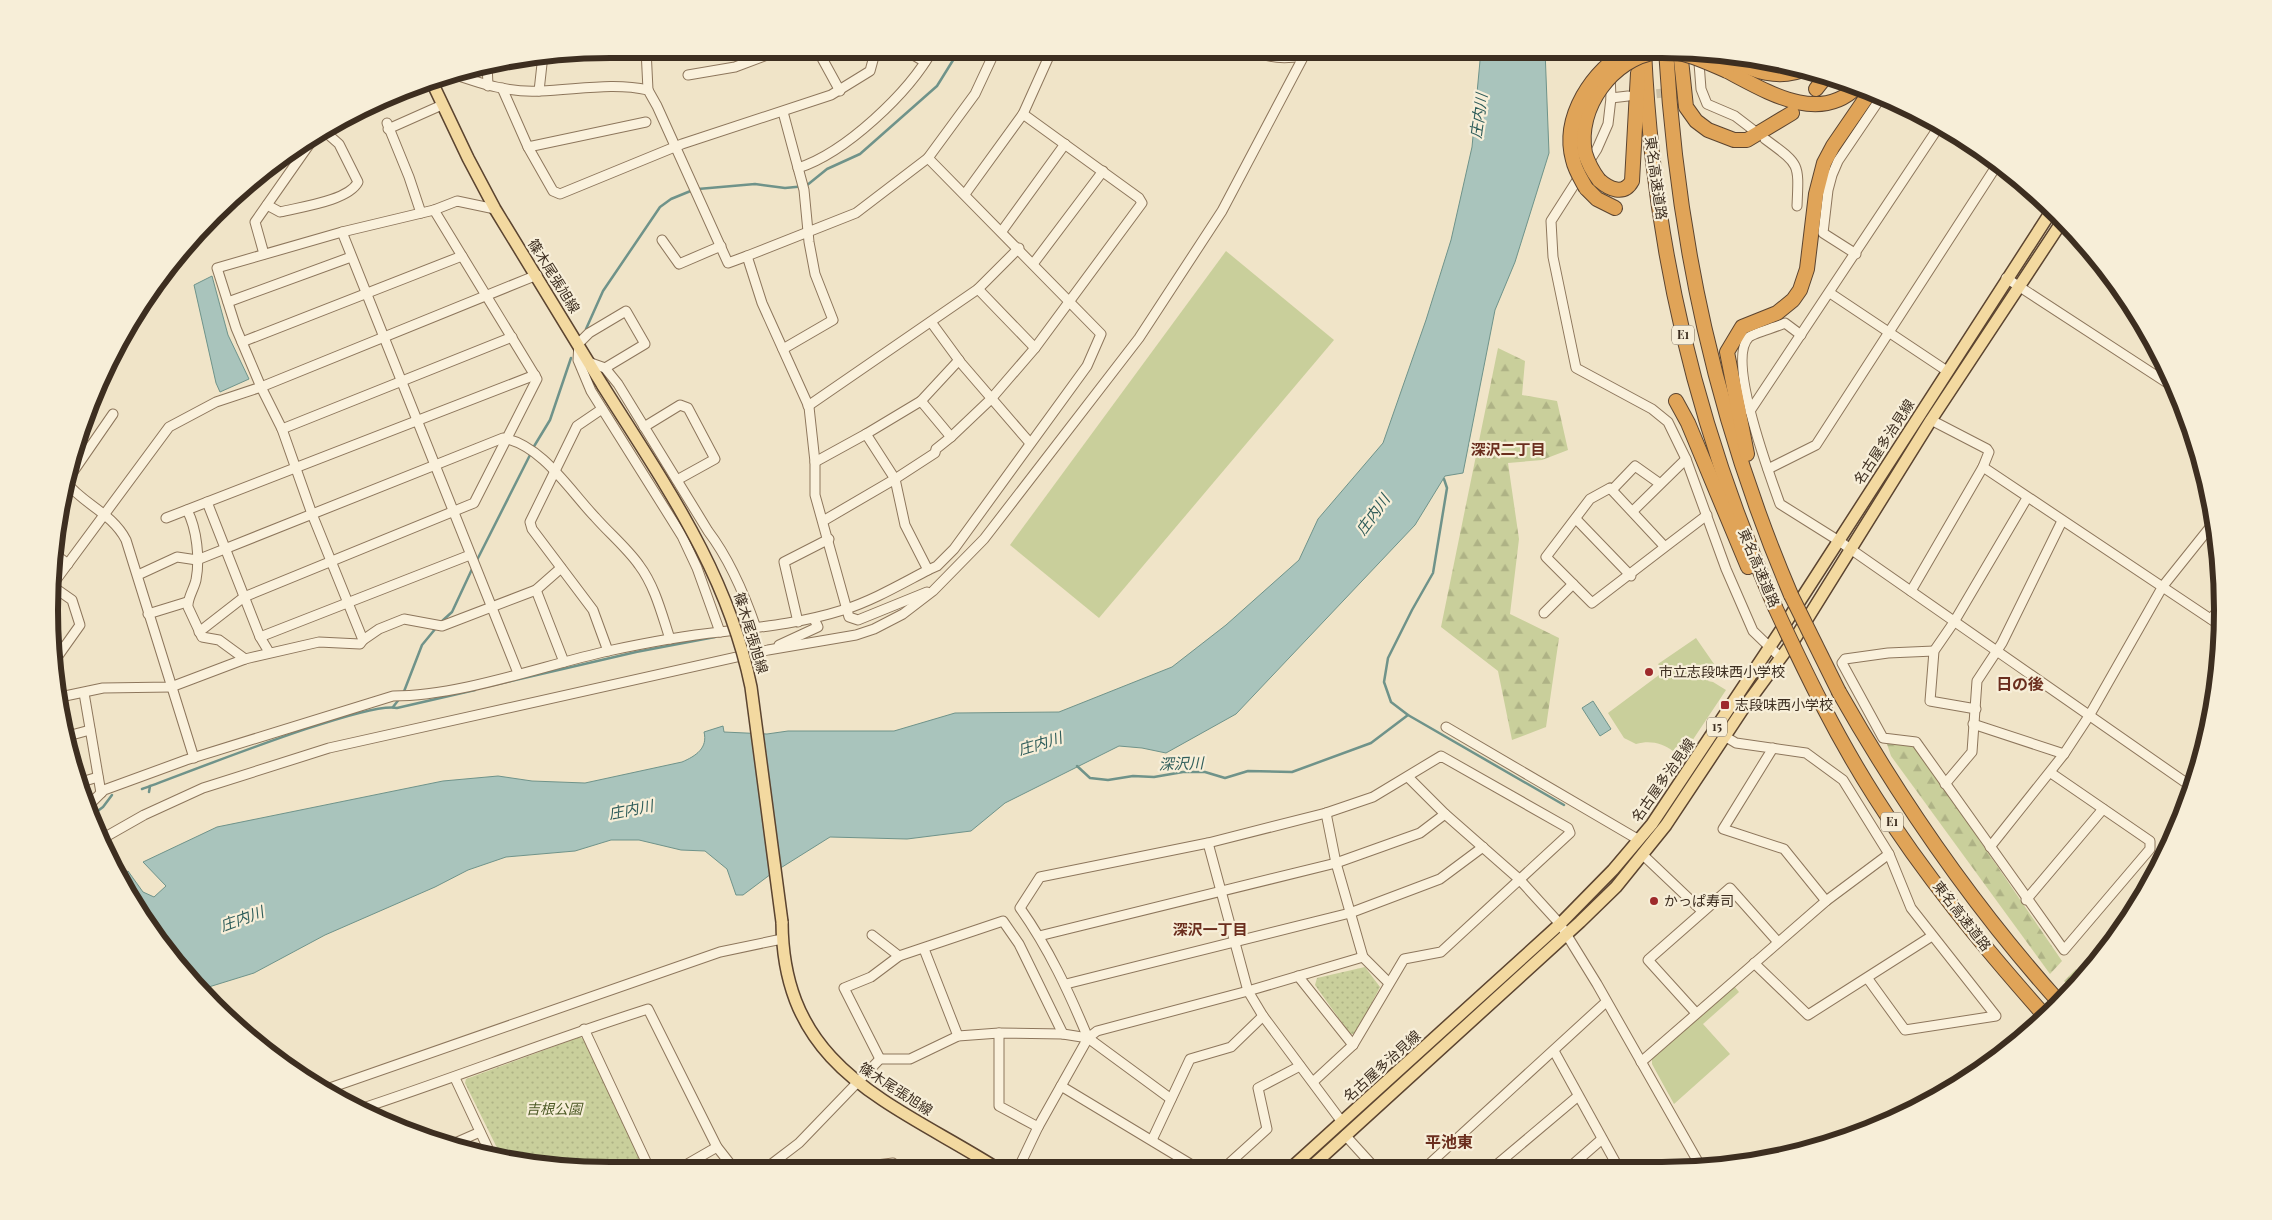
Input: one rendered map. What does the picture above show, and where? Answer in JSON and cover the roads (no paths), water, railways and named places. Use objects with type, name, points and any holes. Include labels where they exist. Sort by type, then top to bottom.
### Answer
[{"type":"highway","points":[[1614,58],[1589,85],[1574,122],[1572,158],[1586,188],[1597,198],[1616,208]]},
{"type":"highway","points":[[1635,58],[1622,65],[1603,83],[1595,97],[1586,125],[1585,153],[1591,168],[1599,180],[1612,189],[1620,190],[1629,186],[1632,181],[1638,58]]},
{"type":"highway","name":"東名高速道路","points":[[1645,58],[1651,158],[1668,264],[1690,365],[1710,438],[1772,608],[1833,726],[1875,798],[1907,845],[2001,966],[2041,1012]]},
{"type":"highway","name":"東名高速道路","points":[[1667,58],[1678,179],[1702,322],[1733,440],[1764,530],[1791,595],[1839,692],[1915,819],[1975,902],[2056,998]]},
{"type":"highway","points":[[1681,59],[1686,107],[1696,121],[1708,130],[1734,140],[1747,140],[1792,113]]},
{"type":"highway","points":[[1696,59],[1774,75],[1792,73]]},
{"type":"highway","points":[[1724,61],[1777,96],[1805,104],[1830,102],[1851,91]]},
{"type":"highway","points":[[1816,89],[1822,81]]},
{"type":"highway","points":[[1764,530],[1735,402],[1727,352],[1742,327],[1777,313],[1794,300],[1800,290],[1808,269],[1816,194],[1824,163],[1833,146],[1866,97]]},
{"type":"highway","points":[[1676,401],[1688,423],[1742,554],[1772,608]]},
{"type":"main road","name":"篠木尾張旭線","points":[[434,86],[495,209],[695,534],[731,613],[744,653],[751,687],[782,922],[782,939],[791,990],[802,1015],[827,1054],[857,1082],[876,1097],[986,1162]]},
{"type":"main road","name":"名古屋多治見線","points":[[1298,1162],[1560,924],[1613,870],[1639,840],[1685,777],[1839,541],[2006,278],[2049,215]]},
{"type":"main road","name":"名古屋多治見線","points":[[1316,1162],[1567,934],[1616,887],[1643,855],[1666,825],[1781,658],[1931,420],[2059,226]]},
{"type":"street","points":[[646,58],[648,90],[676,146],[728,263],[856,213],[928,158],[975,94],[992,58]]},
{"type":"street","points":[[688,75],[735,67],[758,58]]},
{"type":"street","points":[[822,58],[840,91]]},
{"type":"street","points":[[502,88],[528,147],[553,191],[560,194],[676,146],[840,91],[870,72],[874,58]]},
{"type":"street","points":[[918,58],[925,62]]},
{"type":"street","points":[[798,168],[816,162],[853,137],[898,95],[927,58]]},
{"type":"street","points":[[965,194],[1023,114],[1048,58]]},
{"type":"street","points":[[106,836],[144,815],[203,788],[329,748],[768,650],[856,635],[874,629],[903,614],[933,591],[984,539],[1139,338],[1222,211],[1302,58]]},
{"type":"street","points":[[1609,58],[1611,98],[1608,124],[1597,149],[1551,221],[1553,257],[1576,368],[1652,409],[1668,422],[1686,459],[1726,569],[1753,631],[1781,658]]},
{"type":"street","points":[[1699,59],[1701,89],[1707,104],[1735,116],[1752,129]]},
{"type":"street","points":[[539,91],[542,62]]},
{"type":"street","points":[[487,71],[488,86]]},
{"type":"street","points":[[463,77],[488,86],[539,91],[629,85],[648,90]]},
{"type":"street","points":[[1689,90],[1701,89]]},
{"type":"street","points":[[1611,98],[1628,96]]},
{"type":"street","points":[[1856,254],[1824,232],[1828,190],[1838,161],[1878,102]]},
{"type":"street","points":[[421,213],[409,177],[388,126],[442,105]]},
{"type":"street","points":[[782,112],[803,186],[808,233],[816,274],[832,320],[783,349]]},
{"type":"street","points":[[823,521],[935,453],[936,449],[991,399],[1035,348],[1142,203],[1139,198],[1023,114]]},
{"type":"street","points":[[528,147],[646,122]]},
{"type":"street","points":[[1750,411],[1936,131]]},
{"type":"street","points":[[267,205],[280,212],[344,196],[354,189],[358,182],[339,144],[329,135]]},
{"type":"street","points":[[1765,139],[1790,157],[1798,170],[1797,206]]},
{"type":"street","points":[[1002,231],[1066,144]]},
{"type":"street","points":[[264,254],[255,222],[306,149]]},
{"type":"street","points":[[92,802],[104,790],[194,758],[393,696],[414,696],[453,689],[608,651],[670,639],[798,622],[845,610],[937,566],[954,549],[1087,366],[1101,334],[1019,248],[928,158]]},
{"type":"street","points":[[1768,469],[1816,445],[1994,169]]},
{"type":"street","points":[[1033,264],[1103,172]]},
{"type":"street","points":[[363,640],[312,514],[282,429],[242,342],[217,268],[342,232],[434,210],[456,201],[495,209]]},
{"type":"street","points":[[198,632],[244,597],[454,513],[474,503],[537,379],[434,210]]},
{"type":"street","points":[[342,232],[518,673]]},
{"type":"street","points":[[662,240],[679,264],[721,246]]},
{"type":"street","points":[[808,406],[978,289],[1019,248]]},
{"type":"street","points":[[242,342],[462,256]]},
{"type":"street","points":[[747,256],[762,303],[808,406],[815,462],[815,495],[829,539],[848,617],[858,620],[921,594],[933,591]]},
{"type":"street","points":[[228,302],[351,257]]},
{"type":"street","points":[[59,576],[169,427],[216,402],[261,386],[537,276]]},
{"type":"street","points":[[2006,278],[2165,382]]},
{"type":"street","points":[[978,289],[1035,348]]},
{"type":"street","points":[[1830,293],[1947,371]]},
{"type":"street","points":[[605,368],[645,344],[626,311],[589,333],[579,343],[578,360],[591,391],[682,536],[697,568],[720,632]]},
{"type":"street","points":[[930,322],[991,399],[1030,443]]},
{"type":"street","points":[[1801,335],[1785,323],[1750,336],[1745,344],[1743,356],[1745,389],[1750,411],[1780,504],[1839,541],[1849,550],[1911,591],[2187,783]]},
{"type":"street","points":[[282,429],[512,336]]},
{"type":"street","points":[[815,462],[921,401],[959,360]]},
{"type":"street","points":[[591,364],[605,368],[722,549],[744,593],[756,628]]},
{"type":"street","points":[[166,518],[535,375]]},
{"type":"street","points":[[921,401],[951,437]]},
{"type":"street","points":[[644,427],[680,405],[688,408],[715,458],[677,480]]},
{"type":"street","points":[[602,409],[576,426],[530,522],[532,529],[593,610],[608,651]]},
{"type":"street","points":[[76,468],[113,414]]},
{"type":"street","points":[[1911,591],[1983,467],[1989,452],[1987,449],[1931,420]]},
{"type":"street","points":[[866,434],[895,479],[909,536],[918,547],[928,570]]},
{"type":"street","points":[[138,575],[178,557],[196,560],[503,438],[532,452],[555,471],[639,565],[656,598],[670,639]]},
{"type":"street","points":[[1632,511],[1686,459]]},
{"type":"street","points":[[1612,490],[1634,466],[1659,483]]},
{"type":"street","points":[[1983,467],[2026,498],[2214,621]]},
{"type":"street","points":[[72,487],[120,528],[138,575],[148,614],[194,758]]},
{"type":"street","points":[[1666,547],[1610,488],[1590,499],[1546,557],[1592,603],[1631,576],[1707,515]]},
{"type":"street","points":[[1976,709],[1930,701],[1934,651],[1954,622],[2026,498]]},
{"type":"street","points":[[207,502],[260,637],[269,652]]},
{"type":"street","points":[[187,510],[195,528],[196,560],[196,579],[187,602],[198,632],[202,637],[219,640],[245,659]]},
{"type":"street","points":[[1576,519],[1631,576]]},
{"type":"street","points":[[1945,784],[1972,752],[1977,681],[1997,652],[2062,521]]},
{"type":"street","points":[[1990,847],[2051,773],[2089,716],[2163,586],[2209,529]]},
{"type":"street","points":[[798,622],[784,562],[829,539]]},
{"type":"street","points":[[60,558],[68,564]]},
{"type":"street","points":[[260,637],[348,603],[473,562]]},
{"type":"street","points":[[64,695],[103,688],[172,686],[269,652],[319,642],[360,644],[379,629],[404,619],[439,625],[536,590],[561,568]]},
{"type":"street","points":[[1544,613],[1573,584]]},
{"type":"street","points":[[536,590],[564,662]]},
{"type":"street","points":[[59,592],[72,600],[80,625],[60,654]]},
{"type":"street","points":[[148,614],[187,602]]},
{"type":"street","points":[[2211,619],[2214,615]]},
{"type":"street","points":[[768,650],[818,627],[814,618]]},
{"type":"street","points":[[1934,651],[1888,652],[1844,659],[1842,663],[1883,738],[1916,742],[2026,900],[2064,950],[2150,849],[2150,842],[2051,773]]},
{"type":"street","points":[[84,693],[101,793]]},
{"type":"street","points":[[1974,724],[2064,754]]},
{"type":"street","points":[[1446,727],[1639,840]]},
{"type":"street","points":[[72,735],[90,730]]},
{"type":"street","points":[[1726,737],[1736,743],[1806,753],[1843,780],[1889,854],[1911,908],[1996,1016],[1905,1030],[1868,978]]},
{"type":"street","points":[[1773,748],[1723,829],[1784,849],[1826,901]]},
{"type":"street","points":[[1088,1038],[1066,984],[1039,936],[1020,908],[1040,877],[1208,843],[1326,813],[1373,797],[1441,756],[1568,828],[1570,833],[1441,952],[1404,959],[1353,1045],[1313,1082]]},
{"type":"street","points":[[85,781],[98,777]]},
{"type":"street","points":[[1408,777],[1445,814],[1519,880],[1560,924],[1698,1161]]},
{"type":"street","points":[[2026,900],[2103,809]]},
{"type":"street","points":[[1326,813],[1336,863],[1364,957],[1389,984]]},
{"type":"street","points":[[1039,936],[1336,863],[1420,833],[1445,814]]},
{"type":"street","points":[[1208,843],[1233,942],[1248,991],[1263,1016],[1342,1122]]},
{"type":"street","points":[[1066,984],[1350,913],[1440,879],[1482,847]]},
{"type":"street","points":[[1640,1062],[1826,901],[1889,854]]},
{"type":"street","points":[[1643,855],[1702,911]]},
{"type":"street","points":[[1696,1014],[1648,960],[1702,911],[1730,888],[1778,942]]},
{"type":"street","points":[[880,1059],[844,988],[871,976],[899,956],[1003,921],[1019,944],[1063,1034]]},
{"type":"street","points":[[872,935],[899,956]]},
{"type":"street","points":[[1754,963],[1808,1015],[1932,936]]},
{"type":"street","points":[[332,1087],[720,952],[782,939]]},
{"type":"street","points":[[924,949],[958,1036]]},
{"type":"street","points":[[1021,1162],[1038,1127],[1088,1038],[1097,1031],[1248,991],[1364,957]]},
{"type":"street","points":[[1298,976],[1353,1045]]},
{"type":"street","points":[[1439,1162],[1606,1002]]},
{"type":"street","points":[[367,1107],[455,1078],[584,1030],[648,1009],[717,1147],[729,1162]]},
{"type":"street","points":[[1152,1140],[1190,1059],[1231,1047],[1263,1016]]},
{"type":"street","points":[[584,1030],[646,1162]]},
{"type":"street","points":[[775,1162],[799,1143],[880,1059],[910,1059],[958,1036],[999,1033],[1063,1034],[1088,1038],[1171,1099]]},
{"type":"street","points":[[999,1033],[1000,1106],[1038,1127]]},
{"type":"street","points":[[1554,1051],[1615,1162]]},
{"type":"street","points":[[1231,1162],[1267,1129],[1258,1088],[1300,1066]]},
{"type":"street","points":[[455,1078],[488,1149]]},
{"type":"street","points":[[1061,1086],[1187,1162]]},
{"type":"street","points":[[1500,1162],[1578,1097]]},
{"type":"street","points":[[459,1141],[480,1132]]},
{"type":"street","points":[[1345,1135],[1370,1162]]},
{"type":"street","points":[[1576,1162],[1602,1138]]},
{"type":"street","points":[[691,1162],[717,1147]]},
{"type":"water","name":"庄内川","points":[[1480,58],[1545,58],[1549,153],[1515,262],[1495,310],[1463,473],[1445,476],[1415,525],[1236,714],[1166,753],[1119,746],[1005,803],[971,831],[907,839],[830,837],[771,874],[743,895],[736,895],[727,869],[705,851],[681,850],[639,840],[611,840],[575,851],[506,857],[468,870],[435,887],[325,935],[254,973],[207,988],[172,946],[151,917],[125,873],[128,871],[143,892],[154,897],[166,886],[143,862],[217,827],[443,781],[498,776],[532,781],[585,783],[682,762],[700,751],[704,743],[704,732],[723,726],[724,732],[767,734],[788,731],[894,731],[955,713],[1059,712],[1172,667],[1226,625],[1299,560],[1318,519],[1383,443],[1426,320],[1451,240],[1472,147]]},
{"type":"water","points":[[212,276],[228,335],[249,379],[220,392],[216,383],[194,285]]},
{"type":"water","points":[[1593,701],[1611,729],[1600,736],[1582,708]]},
{"type":"waterway","points":[[698,189],[755,184],[785,188],[806,186],[827,169],[860,154],[937,86],[954,58]]},
{"type":"waterway","points":[[586,329],[603,291],[660,207],[671,199],[693,190]]},
{"type":"waterway","points":[[533,448],[550,420],[571,358]]},
{"type":"waterway","points":[[476,562],[531,453]]},
{"type":"waterway","name":"深沢川","points":[[1408,715],[1391,702],[1384,682],[1388,658],[1433,573],[1447,488],[1444,479]]},
{"type":"waterway","points":[[441,622],[452,612],[473,567]]},
{"type":"waterway","points":[[403,694],[422,645],[436,628]]},
{"type":"waterway","points":[[485,687],[636,652],[715,637]]},
{"type":"waterway","points":[[142,789],[273,740],[350,715],[379,709],[397,708],[475,690]]},
{"type":"waterway","points":[[393,707],[400,698]]},
{"type":"waterway","name":"深沢川","points":[[1077,766],[1090,778],[1108,780],[1133,776],[1154,777],[1183,772],[1205,772],[1225,778],[1248,771],[1292,772],[1371,743],[1408,715],[1564,805]]},
{"type":"waterway","points":[[149,792],[150,786]]},
{"type":"waterway","points":[[96,812],[103,807],[112,795]]},
{"type":"tunnel","points":[[1643,95],[1673,92]]},
{"type":"place","name":"市立志段味西小学校","points":[[1649,672]]},
{"type":"place","name":"志段味西小学校","points":[[1725,705]]},
{"type":"place","name":"かっぱ寿司","points":[[1654,901]]},
{"type":"district","name":"深沢二丁目","points":[[1508,450]]},
{"type":"district","name":"日の後","points":[[2020,684]]},
{"type":"district","name":"深沢一丁目","points":[[1210,930]]},
{"type":"district","name":"平池東","points":[[1449,1142]]},
{"type":"park label","name":"吉根公園","points":[[554,1109]]}]
